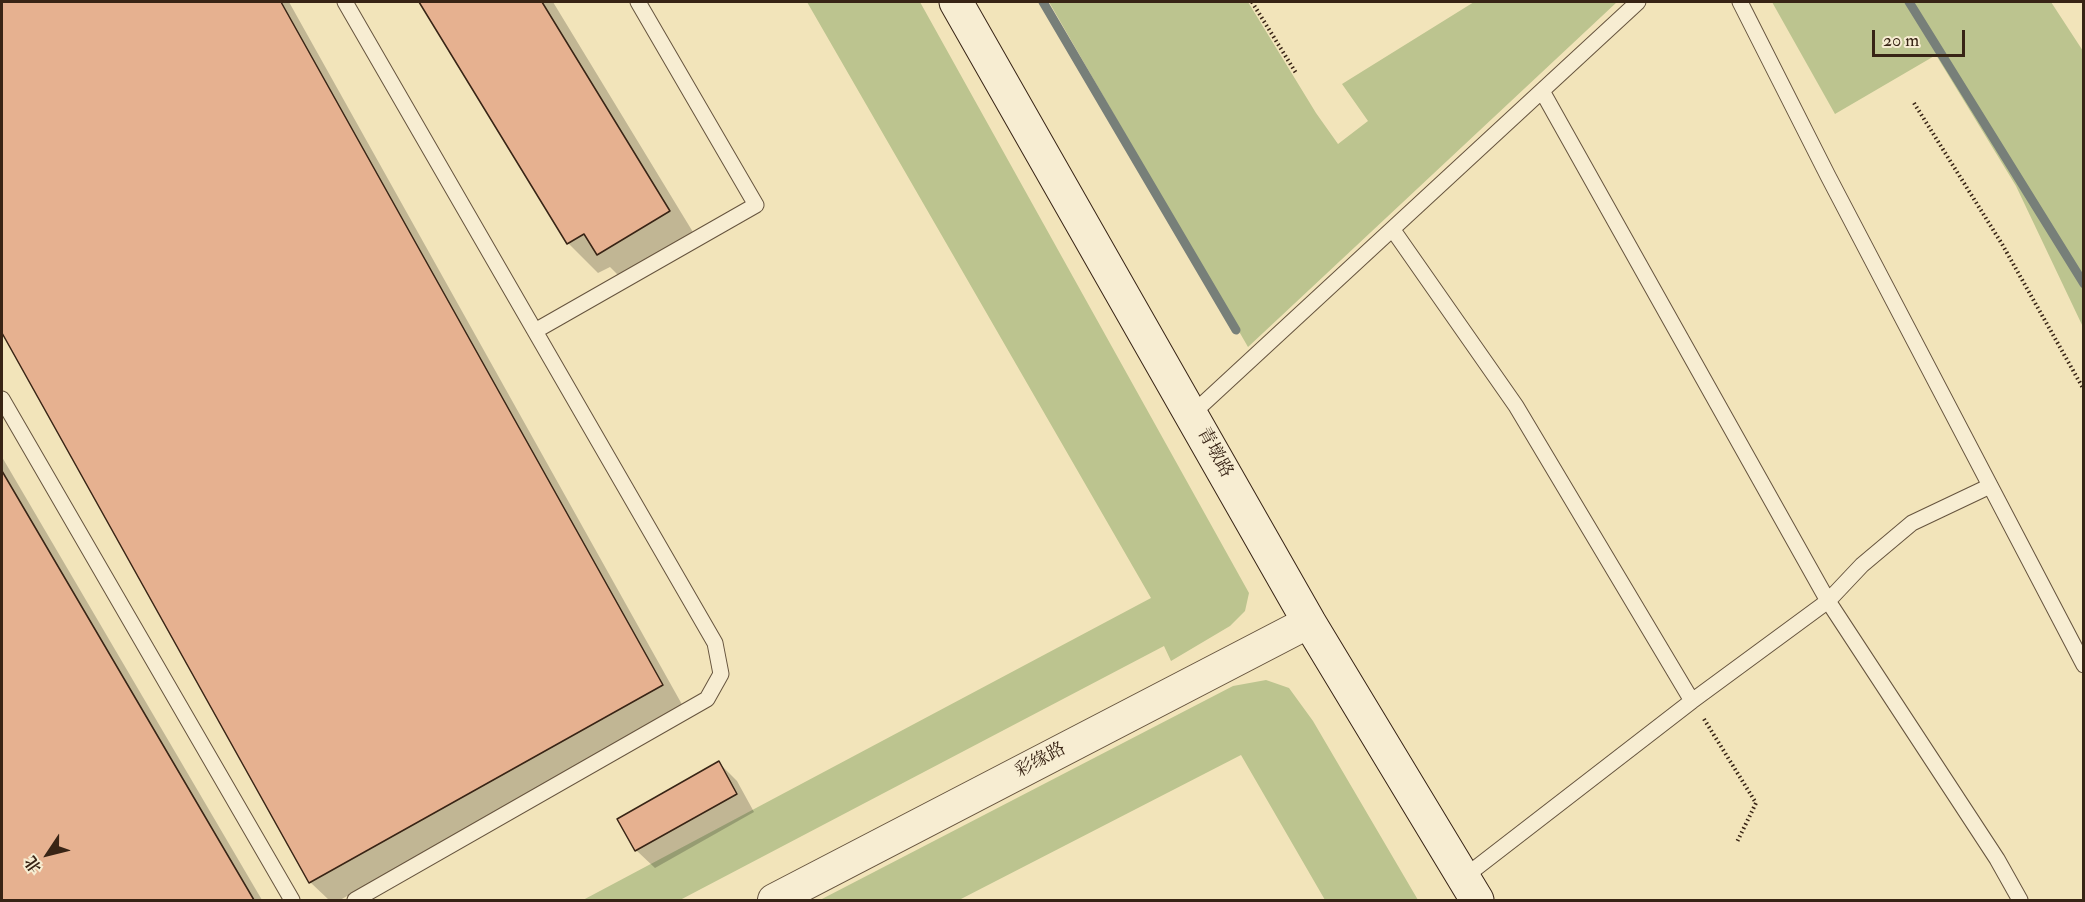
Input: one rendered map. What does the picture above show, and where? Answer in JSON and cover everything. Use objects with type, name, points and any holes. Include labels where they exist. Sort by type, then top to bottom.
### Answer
[{"type":"main road","name":"青墩路","points":[[956,2],[1309,622],[1470,889]]},
{"type":"street","name":"彩缘路","points":[[774,900],[1309,622]]},
{"type":"lane","points":[[345,2],[715,644],[721,674],[707,699],[355,900]]},
{"type":"lane","points":[[535,331],[756,205],[638,2]]},
{"type":"lane","points":[[1192,414],[1638,2]]},
{"type":"lane","points":[[1740,2],[1828,176],[2084,665]]},
{"type":"lane","points":[[1542,91],[1828,601],[1996,859],[2020,900]]},
{"type":"lane","points":[[1393,230],[1516,406],[1692,701]]},
{"type":"lane","points":[[2,399],[292,900]]},
{"type":"lane","points":[[1470,889],[1692,701],[1828,601],[1862,565],[1912,523],[1990,486]]},
{"type":"path","points":[[1252,2],[1296,73]]},
{"type":"path","points":[[1914,103],[2001,244],[2084,390]]},
{"type":"path","points":[[1692,701],[1756,803],[1737,842]]},
{"type":"green space","points":[[807,2],[920,2],[1249,593],[1245,611],[1230,626],[1171,661],[1164,646],[680,900],[583,900],[1151,598]]},
{"type":"green space","points":[[1049,2],[1248,2],[1316,113],[1338,144],[1368,121],[1342,84],[1474,2],[1617,2],[1248,347]]},
{"type":"green space","points":[[1772,2],[2051,2],[2083,51],[2083,327],[2016,186],[1936,55],[1835,114]]},
{"type":"green space","points":[[1266,680],[1289,688],[1313,721],[1418,900],[1325,900],[1241,755],[959,900],[820,900],[1233,686]]},
{"type":"building","points":[[2,2],[281,2],[663,685],[309,883],[2,333]]},
{"type":"building","points":[[419,2],[542,2],[670,211],[597,255],[584,234],[567,244]]},
{"type":"building","points":[[2,471],[254,900],[2,900]]},
{"type":"building","points":[[719,761],[737,794],[635,851],[617,819]]},
{"type":"waterway","points":[[1043,2],[1236,330]]},
{"type":"waterway","points":[[1909,2],[2084,284]]}]
